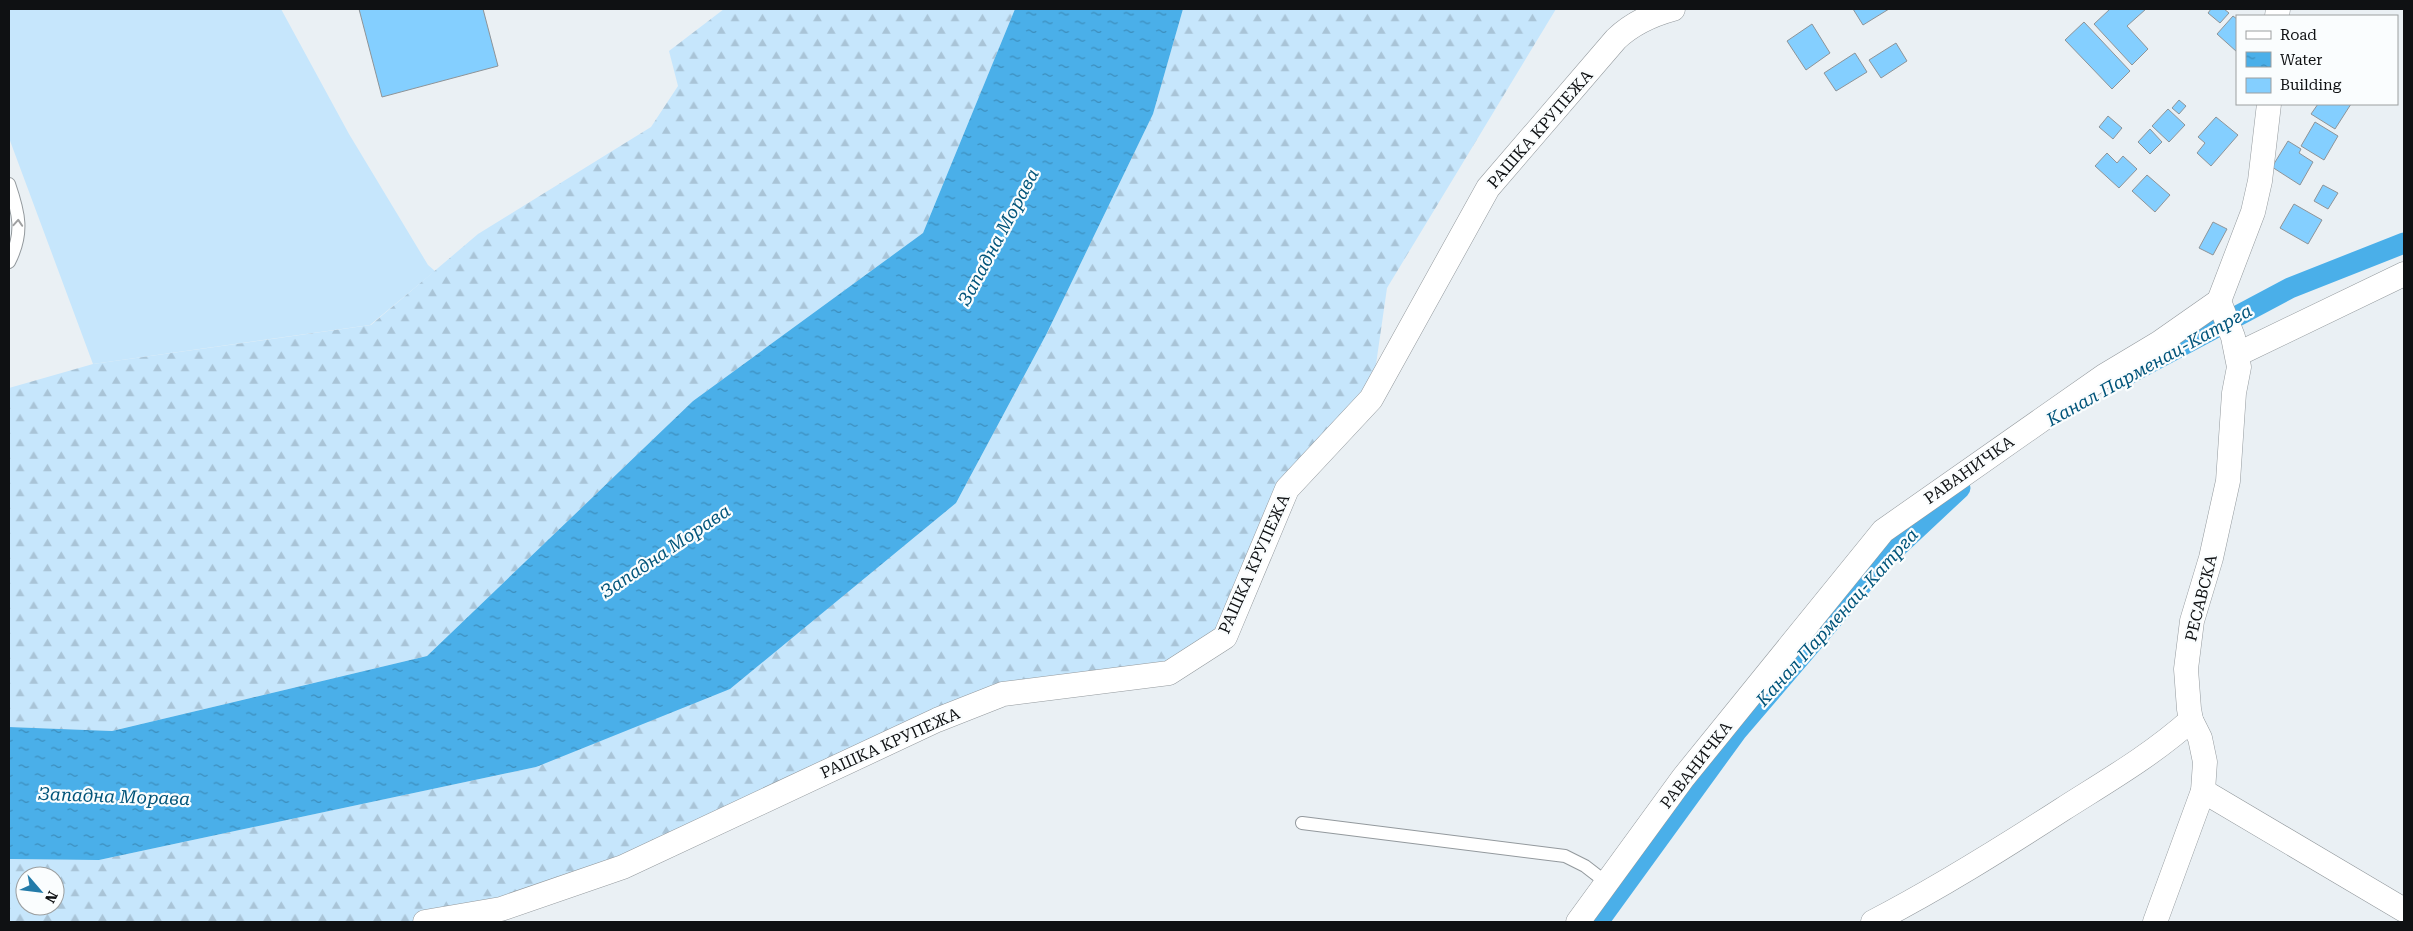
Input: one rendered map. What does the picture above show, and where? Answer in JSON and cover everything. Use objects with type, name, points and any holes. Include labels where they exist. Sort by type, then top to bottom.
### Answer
[{"type":"street","name":"РАШКА КРУПЕЖА","points":[[425,922],[499,916],[623,866],[937,720],[1003,694],[1169,673],[1225,637],[1286,489],[1371,399],[1488,188],[1621,34],[1649,16],[1673,9]]},
{"type":"street","points":[[2269,105],[2260,181],[2253,212],[2221,307],[2236,346],[2404,274]]},
{"type":"street","name":"РАВАНИЧКА","points":[[1578,922],[1683,778],[1883,531],[2104,376],[2221,307]]},
{"type":"street","name":"РЕСАВСКА","points":[[2155,922],[2203,791],[2205,762],[2200,738],[2191,720],[2186,669],[2192,621],[2211,558],[2228,481],[2234,393],[2239,367],[2236,346]]},
{"type":"street","points":[[1873,922],[1937,888],[2063,809],[2162,746],[2191,720]]},
{"type":"street","points":[[2203,791],[2404,910]]},
{"type":"lane","points":[[9,184],[19,213],[17,246],[9,262]]},
{"type":"lane","points":[[1302,824],[1565,856],[1585,866],[1607,883]]},
{"type":"green space","points":[[9,9],[281,9],[349,134],[428,265],[435,271],[370,325],[93,364],[9,138]]},
{"type":"green space","points":[[724,9],[1015,9],[923,233],[693,401],[427,656],[112,731],[9,727],[9,388],[93,364],[371,325],[478,234],[651,127],[678,86],[669,51]]},
{"type":"green space","points":[[1183,9],[1556,9],[1387,288],[1371,399],[1287,489],[1225,637],[1169,673],[1003,694],[623,867],[425,922],[9,922],[9,859],[99,860],[536,767],[956,503],[1047,333],[1153,114]]},
{"type":"water","name":"Западна Морава","points":[[1015,9],[1183,9],[1153,114],[1047,333],[956,503],[730,689],[536,767],[99,860],[9,859],[9,727],[112,731],[427,656],[693,401],[923,233]]},
{"type":"building","points":[[359,9],[483,9],[498,66],[382,97]]},
{"type":"building","points":[[1853,9],[1889,9],[1863,25]]},
{"type":"building","points":[[2110,9],[2146,9],[2127,26],[2148,49],[2132,65],[2094,24]]},
{"type":"building","points":[[2211,9],[2224,9],[2229,13],[2220,23],[2208,13]]},
{"type":"building","points":[[2233,16],[2236,18],[2236,51],[2217,34]]},
{"type":"building","points":[[2084,22],[2130,71],[2112,89],[2065,40]]},
{"type":"building","points":[[1812,24],[1830,53],[1806,70],[1787,41]]},
{"type":"building","points":[[1896,43],[1907,61],[1881,78],[1869,60]]},
{"type":"building","points":[[1855,53],[1867,72],[1836,91],[1824,73]]},
{"type":"building","points":[[2179,100],[2186,106],[2179,114],[2172,108]]},
{"type":"building","points":[[2317,105],[2350,105],[2335,129],[2311,114]]},
{"type":"building","points":[[2168,109],[2185,125],[2169,142],[2152,126]]},
{"type":"building","points":[[2108,116],[2122,128],[2113,139],[2099,127]]},
{"type":"building","points":[[2216,117],[2238,135],[2211,166],[2197,153],[2205,143],[2198,137]]},
{"type":"building","points":[[2315,122],[2338,136],[2324,160],[2301,146]]},
{"type":"building","points":[[2150,129],[2162,142],[2150,154],[2138,142]]},
{"type":"building","points":[[2288,141],[2301,149],[2299,153],[2313,162],[2300,185],[2272,167]]},
{"type":"building","points":[[2107,153],[2117,163],[2123,156],[2137,169],[2119,188],[2095,166]]},
{"type":"building","points":[[2147,175],[2170,195],[2155,212],[2132,191]]},
{"type":"building","points":[[2323,185],[2338,193],[2328,209],[2314,201]]},
{"type":"building","points":[[2294,204],[2322,220],[2308,244],[2280,228]]},
{"type":"building","points":[[2213,222],[2227,229],[2213,255],[2199,248]]},
{"type":"waterway","name":"Канал Парменац-Катрга","points":[[2119,379],[2290,288],[2404,243]]},
{"type":"waterway","name":"Канал Парменац-Катрга","points":[[1598,922],[1736,732],[1882,561],[1960,488]]}]
